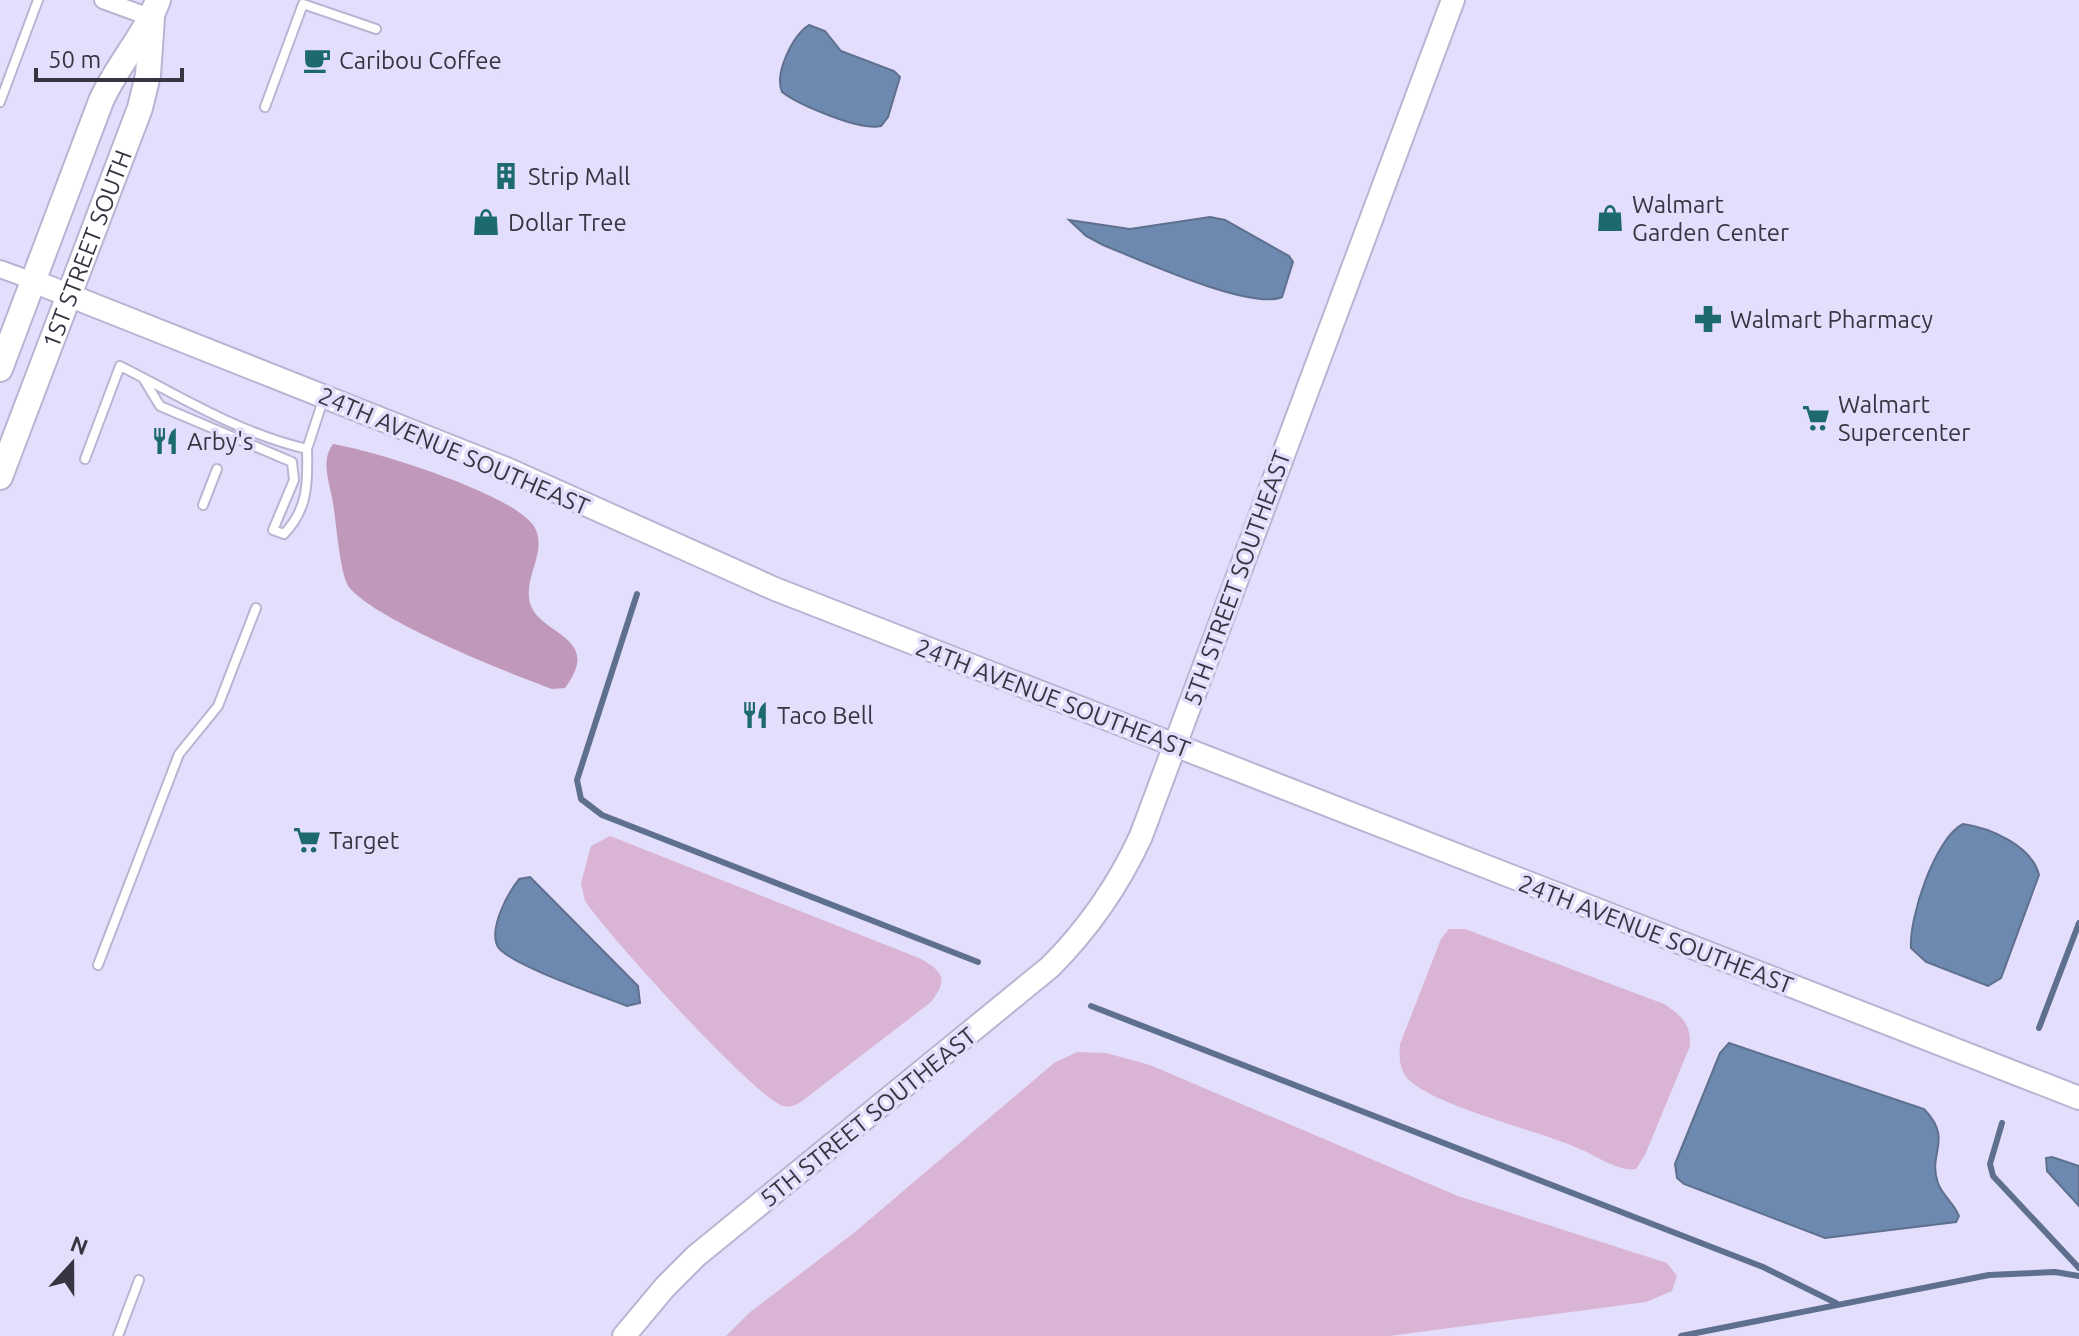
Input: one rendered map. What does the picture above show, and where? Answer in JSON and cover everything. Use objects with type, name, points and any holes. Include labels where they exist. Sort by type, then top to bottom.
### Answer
[{"type":"main road","name":"1ST STREET SOUTH","points":[[0,369],[101,101],[116,69],[155,9]]},
{"type":"main road","name":"1ST STREET SOUTH","points":[[0,477],[140,108],[148,75],[155,9]]},
{"type":"street","points":[[103,0],[155,9]]},
{"type":"street","name":"5TH STREET SOUTHEAST","points":[[624,1336],[696,1256],[933,1066],[1061,956],[1096,916],[1120,880],[1141,836],[1453,0]]},
{"type":"street","points":[[0,269],[33,281]]},
{"type":"street","name":"24TH AVENUE SOUTHEAST","points":[[33,281],[509,470],[775,589],[2079,1098]]},
{"type":"lane","points":[[0,102],[38,0]]},
{"type":"lane","points":[[265,107],[303,4],[376,29]]},
{"type":"lane","points":[[85,459],[120,366],[168,394],[264,439],[307,449]]},
{"type":"lane","points":[[143,378],[160,406],[292,462],[294,480],[273,530],[284,534],[300,517],[304,503],[307,449],[324,396]]},
{"type":"lane","points":[[203,505],[217,469]]},
{"type":"lane","points":[[288,496],[304,503]]},
{"type":"lane","points":[[98,965],[179,754],[218,706],[256,608]]},
{"type":"lane","points":[[118,1336],[139,1280]]},
{"type":"shaded area","points":[[333,444],[379,455],[442,476],[502,502],[523,515],[535,528],[538,537],[537,557],[529,586],[531,606],[537,616],[567,639],[577,658],[575,671],[565,688],[552,689],[413,630],[363,600],[349,587],[341,560],[327,473],[327,458]]},
{"type":"shaded area","points":[[610,836],[919,958],[934,967],[941,976],[937,994],[931,1002],[807,1097],[794,1105],[783,1106],[742,1074],[713,1045],[650,978],[585,901],[581,883],[591,846]]},
{"type":"shaded area","points":[[1449,929],[1465,929],[1664,1004],[1684,1021],[1690,1046],[1645,1155],[1636,1169],[1615,1166],[1562,1142],[1440,1099],[1408,1079],[1401,1067],[1400,1044],[1441,939]]},
{"type":"shaded area","points":[[1077,1052],[1106,1053],[1150,1065],[1458,1196],[1667,1263],[1677,1276],[1672,1291],[1646,1302],[1389,1336],[726,1336],[749,1313],[855,1232],[1054,1063]]},
{"type":"water","points":[[809,25],[825,31],[841,51],[894,71],[900,77],[888,117],[881,126],[859,125],[830,116],[782,92],[780,84],[786,55]]},
{"type":"water","points":[[1210,217],[1225,220],[1289,256],[1293,262],[1282,297],[1246,297],[1194,282],[1103,245],[1086,236],[1069,220],[1130,229]]},
{"type":"water","points":[[1963,824],[2009,840],[2028,855],[2039,875],[2001,978],[1988,986],[1926,962],[1911,948],[1914,918],[1926,880],[1943,845]]},
{"type":"water","points":[[530,877],[638,986],[640,1003],[627,1006],[578,988],[537,971],[498,947],[497,921],[505,902],[519,879]]},
{"type":"water","points":[[1729,1043],[1924,1109],[1937,1129],[1939,1138],[1935,1172],[1940,1187],[1959,1216],[1956,1222],[1825,1238],[1684,1184],[1677,1178],[1675,1164],[1720,1053]]},
{"type":"water","points":[[2046,1158],[2079,1166],[2079,1206],[2047,1171]]},
{"type":"waterway","points":[[637,594],[577,780],[581,799],[602,815],[978,962]]},
{"type":"waterway","points":[[2039,1028],[2079,923]]},
{"type":"waterway","points":[[1091,1006],[1763,1267],[1836,1303]]},
{"type":"waterway","points":[[2002,1123],[1990,1164],[1993,1176],[2079,1268]]},
{"type":"waterway","points":[[1681,1336],[1989,1275],[2055,1272],[2079,1276]]},
{"type":"place","name":"Caribou Coffee","points":[[317,60]]},
{"type":"place","name":"Strip Mall","points":[[506,176]]},
{"type":"place","name":"Walmart Garden Center","points":[[1610,218]]},
{"type":"place","name":"Dollar Tree","points":[[486,222]]},
{"type":"place","name":"Walmart Pharmacy","points":[[1708,319]]},
{"type":"place","name":"Walmart Supercenter","points":[[1816,418]]},
{"type":"place","name":"Arby's","points":[[165,441]]},
{"type":"place","name":"Taco Bell","points":[[755,715]]},
{"type":"place","name":"Target","points":[[307,840]]}]
